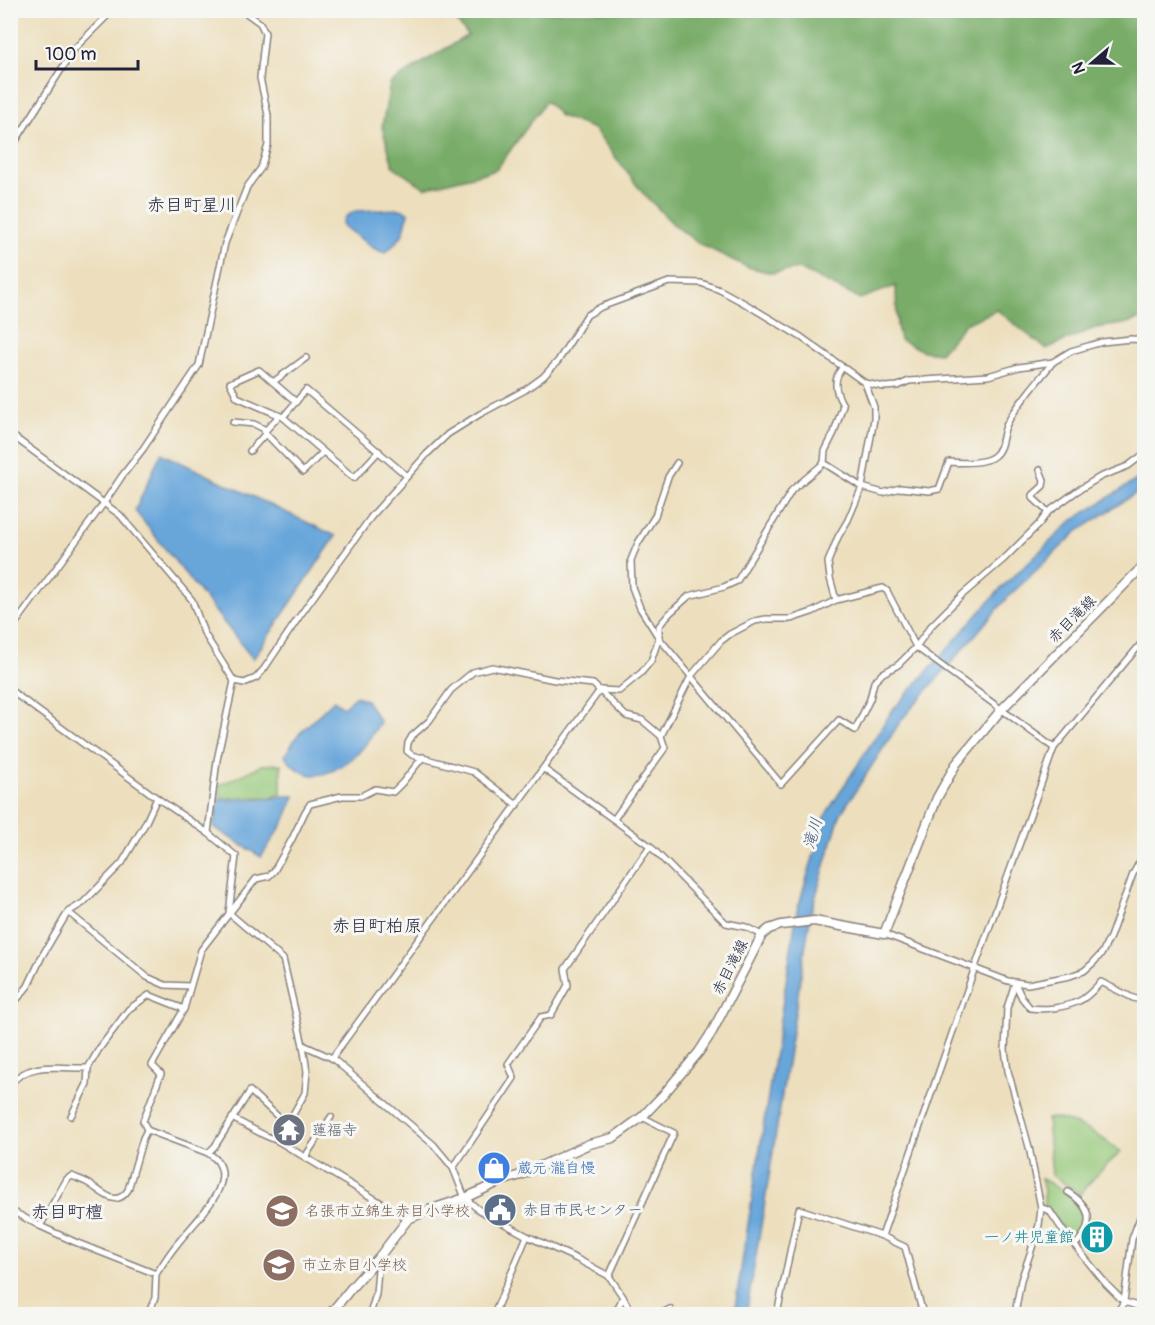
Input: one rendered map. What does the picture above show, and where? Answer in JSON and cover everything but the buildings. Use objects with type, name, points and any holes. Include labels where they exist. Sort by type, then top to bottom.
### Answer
[{"type":"main road","name":"赤目滝線","points":[[408,1219],[521,1175],[590,1144],[613,1138],[642,1117],[699,1052],[712,1032],[762,935],[769,929],[781,925],[814,921],[884,934],[937,798],[956,764],[1001,710],[1144,565]]},
{"type":"main road","points":[[330,1314],[408,1219]]},
{"type":"street","points":[[10,150],[75,48],[113,10]]},
{"type":"street","points":[[10,631],[105,503],[199,365],[225,243],[247,187],[261,168],[268,145],[268,115],[260,78],[265,33],[260,23],[242,10]]},
{"type":"street","points":[[234,681],[244,683],[256,678],[264,669],[371,517],[448,434],[525,390],[543,377],[558,361],[587,315],[601,307],[669,282],[701,283],[720,290],[801,337],[865,383],[884,387],[898,386],[909,381],[988,376],[1019,367],[1053,362]]},
{"type":"street","points":[[824,464],[862,487],[883,493],[900,488],[929,491],[939,489],[949,462],[970,463],[992,458],[998,453],[1005,427],[1053,362],[1071,351],[1102,342],[1144,340]]},
{"type":"street","points":[[273,382],[306,358]]},
{"type":"street","points":[[600,690],[619,691],[641,673],[651,661],[659,638],[659,626],[689,596],[724,587],[737,581],[792,490],[824,464],[825,451],[834,433],[843,405],[836,394],[837,374],[843,368]]},
{"type":"street","points":[[296,402],[259,370],[230,383],[237,397],[281,417],[354,478],[379,451]]},
{"type":"street","points":[[836,600],[828,562],[862,487],[874,419],[874,407],[865,383]]},
{"type":"street","points":[[250,451],[306,390],[407,476]]},
{"type":"street","points":[[233,422],[254,424],[266,432],[303,472],[323,452]]},
{"type":"street","points":[[10,434],[120,515],[192,600],[204,633],[234,681],[217,760],[208,833]]},
{"type":"street","points":[[677,463],[668,477],[656,516],[638,543],[631,560],[633,587],[640,608],[659,638],[781,784],[839,720],[855,730],[870,699],[874,682],[883,673],[898,665],[916,647],[930,627],[962,595],[1004,559],[1048,512],[1093,482],[1128,466],[1144,454]]},
{"type":"street","points":[[1040,470],[1044,480],[1043,486],[1033,495],[1033,498],[1048,512]]},
{"type":"street","points":[[661,736],[691,675],[730,634],[756,621],[791,619],[836,600],[883,588],[887,591],[916,647],[1054,748]]},
{"type":"street","points":[[882,1236],[1054,748],[1144,640]]},
{"type":"street","points":[[517,805],[474,772],[412,755],[407,751],[412,736],[429,721],[452,690],[473,672],[492,667],[555,680],[593,684],[626,716],[642,720],[661,736],[665,748],[614,819]]},
{"type":"street","points":[[10,690],[208,833],[236,856],[229,914]]},
{"type":"street","points":[[332,1058],[600,690]]},
{"type":"street","points":[[148,1314],[155,1298],[156,1274],[177,1244],[211,1205],[221,1183],[222,1171],[219,1161],[208,1154],[147,1130],[143,1121],[160,1074],[152,1065],[184,1009],[201,950],[256,879],[269,876],[274,871],[310,804],[342,796],[361,796],[375,789],[393,792],[423,757]]},
{"type":"street","points":[[544,769],[650,846],[726,923],[746,927],[762,935]]},
{"type":"street","points":[[10,1008],[28,987],[42,956],[68,912],[83,903],[122,863],[146,824],[158,798]]},
{"type":"street","points":[[453,1168],[514,1078],[508,1064],[542,1017],[551,1015],[568,986],[565,969],[650,846]]},
{"type":"street","points":[[884,934],[974,970],[1015,983],[1028,984],[1070,976],[1084,971],[1101,953],[1110,937],[1144,854]]},
{"type":"street","points":[[68,912],[147,977],[165,985],[190,986]]},
{"type":"street","points":[[229,914],[283,959],[303,1045],[307,1072],[305,1093],[278,1141]]},
{"type":"street","points":[[1015,983],[1030,1008],[1062,1006],[1081,1001],[1101,982],[1144,1002]]},
{"type":"street","points":[[1015,983],[1007,1008],[1005,1050],[1008,1071],[1029,1147],[1041,1208],[1036,1233],[1021,1280],[1015,1314]]},
{"type":"street","points":[[71,1116],[87,1084],[88,1068],[99,1049],[129,1009],[149,995],[184,1009]]},
{"type":"street","points":[[303,1045],[332,1058],[434,1145],[453,1168],[465,1198],[479,1210],[609,1276],[632,1314]]},
{"type":"street","points":[[10,1085],[15,1078],[41,1067],[88,1068]]},
{"type":"street","points":[[208,1154],[250,1091],[286,1125]]},
{"type":"street","points":[[305,1157],[330,1117]]},
{"type":"street","points":[[609,1276],[674,1133],[642,1117]]},
{"type":"street","points":[[231,1118],[278,1141],[408,1219]]},
{"type":"street","points":[[40,1226],[67,1179],[72,1176],[111,1198],[124,1196],[128,1190],[142,1138],[147,1130]]},
{"type":"street","points":[[1068,1192],[1078,1198],[1087,1211],[1089,1222],[1082,1238],[1075,1245]]},
{"type":"street","points":[[1116,1314],[1124,1302],[1132,1239],[1144,1207]]},
{"type":"street","points":[[1041,1208],[1049,1210],[1064,1233],[1124,1302],[1144,1308]]},
{"type":"street","points":[[777,1314],[800,1209],[882,1236],[905,1247],[923,1314]]},
{"type":"street","points":[[10,1210],[75,1242],[156,1274]]},
{"type":"street","points":[[494,1314],[527,1236]]},
{"type":"street","points":[[370,1314],[376,1294],[379,1257]]},
{"type":"street","points":[[615,1314],[623,1297]]},
{"type":"street","points":[[660,1314],[670,1309]]},
{"type":"green space","points":[[1144,11],[1144,318],[1124,324],[1095,328],[1046,349],[997,310],[965,324],[940,353],[923,351],[900,340],[897,326],[896,286],[860,299],[799,269],[772,273],[747,267],[698,243],[673,224],[642,192],[594,129],[560,116],[546,101],[496,170],[425,188],[393,166],[382,127],[390,84],[468,35],[448,12]]},
{"type":"green space","points":[[281,764],[281,794],[272,797],[220,798],[220,785],[262,765]]},
{"type":"green space","points":[[1053,1118],[1089,1130],[1121,1152],[1080,1194],[1052,1175],[1047,1119]]},
{"type":"green space","points":[[1041,1178],[1070,1196],[1084,1211],[1085,1220],[1082,1230],[1074,1241],[1044,1207]]},
{"type":"water","points":[[400,209],[408,212],[406,226],[399,240],[385,253],[375,249],[344,227],[342,223],[345,217],[355,211]]},
{"type":"water","points":[[161,453],[336,536],[253,659],[135,511]]},
{"type":"water","points":[[1144,475],[1144,488],[1078,531],[1010,595],[902,719],[840,815],[811,912],[747,1314],[734,1314],[797,911],[826,814],[892,711],[1003,586],[1073,520]]},
{"type":"water","points":[[356,696],[366,700],[380,722],[359,752],[341,766],[324,774],[308,774],[292,765],[285,756],[297,736],[334,700],[343,707]]},
{"type":"water","points":[[295,796],[284,822],[261,857],[213,827],[219,800],[271,799]]},
{"type":"place","name":"蓮福寺","points":[[289,1130]]},
{"type":"place","name":"蔵元 瀧自慢","points":[[494,1168]]},
{"type":"place","name":"赤目市民センター","points":[[500,1210]]},
{"type":"place","name":"名張市立錦生赤目小学校","points":[[282,1211]]},
{"type":"place","name":"一ノ井児童館","points":[[1097,1237]]},
{"type":"place","name":"市立赤目小学校","points":[[279,1265]]},
{"type":"district","name":"赤目町星川","points":[[192,205]]},
{"type":"district","name":"赤目町柏原","points":[[377,926]]},
{"type":"district","name":"赤目町檀","points":[[67,1212]]},
{"type":"water label","name":"滝川","points":[[812,833]]}]
